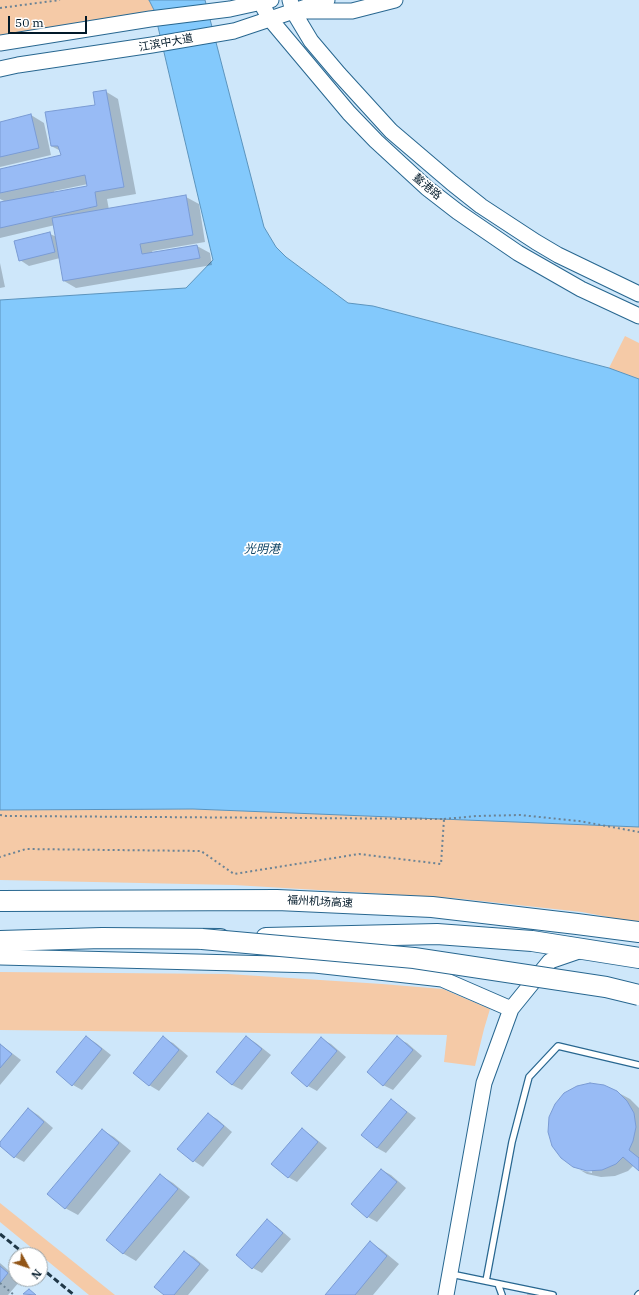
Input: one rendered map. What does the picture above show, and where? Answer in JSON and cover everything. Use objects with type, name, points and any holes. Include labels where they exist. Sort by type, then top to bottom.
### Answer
[{"type":"highway","name":"福州机场高速","points":[[0,901],[277,900],[432,907],[639,932]]},
{"type":"highway","points":[[0,940],[102,938],[202,939],[437,934],[532,941],[639,958]]},
{"type":"highway","points":[[202,939],[414,958],[606,986],[639,995]]},
{"type":"main road","name":"江滨中大道","points":[[0,69],[18,65],[152,46],[234,31],[270,19],[292,5],[327,0]]},
{"type":"main road","points":[[0,43],[150,19],[218,11],[266,1],[352,11],[395,0]]},
{"type":"main road","name":"鳌港路","points":[[266,1],[270,19],[349,113],[376,141],[427,188],[458,212],[518,253],[582,289],[639,316]]},
{"type":"main road","name":"鳌港路","points":[[292,5],[311,41],[363,101],[391,131],[452,183],[481,206],[536,242],[639,294]]},
{"type":"main road","points":[[446,1295],[451,1274],[484,1083],[510,1009],[550,961],[583,950],[639,966]]},
{"type":"main road","points":[[0,957],[315,965],[442,979],[510,1009]]},
{"type":"lane","points":[[486,1281],[512,1142],[529,1077],[558,1046],[639,1065]]},
{"type":"lane","points":[[451,1274],[554,1295]]},
{"type":"lane","points":[[498,1284],[502,1295]]},
{"type":"path","points":[[0,8],[60,0]]},
{"type":"path","points":[[0,815],[444,819],[477,816],[520,815],[579,821],[639,832]]},
{"type":"path","points":[[0,857],[26,849],[201,851],[234,874],[359,854],[441,864],[444,819]]},
{"type":"path","points":[[0,1283],[14,1295]]},
{"type":"shaded area","points":[[0,0],[149,0],[154,10],[0,41]]},
{"type":"shaded area","points":[[625,336],[639,343],[639,379],[609,368]]},
{"type":"shaded area","points":[[193,809],[639,827],[639,923],[582,912],[453,898],[234,885],[0,880],[0,810]]},
{"type":"shaded area","points":[[0,972],[228,974],[382,984],[443,989],[490,1009],[475,1066],[444,1062],[447,1035],[0,1030]]},
{"type":"shaded area","points":[[0,1203],[115,1295],[89,1295],[48,1261],[48,1247],[30,1247],[0,1222]]},
{"type":"water","name":"光明港","points":[[149,0],[205,0],[264,227],[276,247],[286,257],[348,303],[373,306],[609,368],[639,379],[639,827],[193,809],[0,810],[0,300],[186,288],[213,260],[154,10]]},
{"type":"building","points":[[106,90],[124,187],[95,192],[97,206],[0,228],[0,202],[87,186],[85,175],[0,193],[0,169],[61,155],[58,146],[51,146],[45,112],[95,105],[93,92]]},
{"type":"building","points":[[31,114],[39,148],[0,157],[0,122]]},
{"type":"building","points":[[186,195],[193,235],[140,244],[142,254],[197,245],[200,258],[63,281],[52,218]]},
{"type":"building","points":[[50,232],[55,252],[19,261],[14,241]]},
{"type":"building","points":[[86,1036],[102,1049],[72,1086],[56,1072]]},
{"type":"building","points":[[163,1036],[179,1050],[149,1086],[133,1073]]},
{"type":"building","points":[[246,1036],[262,1049],[232,1085],[216,1072]]},
{"type":"building","points":[[397,1036],[413,1050],[383,1086],[367,1072]]},
{"type":"building","points":[[321,1037],[337,1051],[307,1087],[291,1073]]},
{"type":"building","points":[[0,1044],[12,1054],[0,1068]]},
{"type":"building","points":[[590,1083],[604,1085],[617,1091],[627,1101],[634,1113],[636,1127],[633,1141],[629,1150],[639,1158],[639,1171],[623,1157],[616,1164],[602,1170],[587,1171],[573,1167],[561,1158],[552,1146],[548,1132],[549,1117],[555,1104],[564,1093],[577,1086]]},
{"type":"building","points":[[391,1099],[407,1112],[377,1148],[361,1135]]},
{"type":"building","points":[[28,1108],[44,1122],[14,1158],[0,1146],[0,1142]]},
{"type":"building","points":[[208,1113],[224,1126],[193,1162],[177,1149]]},
{"type":"building","points":[[302,1128],[318,1142],[288,1178],[271,1164]]},
{"type":"building","points":[[102,1129],[119,1143],[65,1209],[47,1194]]},
{"type":"building","points":[[381,1169],[397,1182],[367,1218],[351,1204]]},
{"type":"building","points":[[160,1174],[178,1189],[123,1254],[106,1240]]},
{"type":"building","points":[[267,1219],[283,1233],[252,1269],[236,1255]]},
{"type":"building","points":[[370,1241],[387,1256],[355,1295],[325,1295]]},
{"type":"building","points":[[184,1251],[200,1264],[174,1295],[164,1295],[154,1287]]},
{"type":"building","points":[[0,1266],[8,1273],[0,1283]]},
{"type":"building","points":[[29,1289],[36,1295],[23,1294]]},
{"type":"railway","points":[[0,1234],[16,1247]]},
{"type":"railway","points":[[48,1274],[74,1295]]}]
